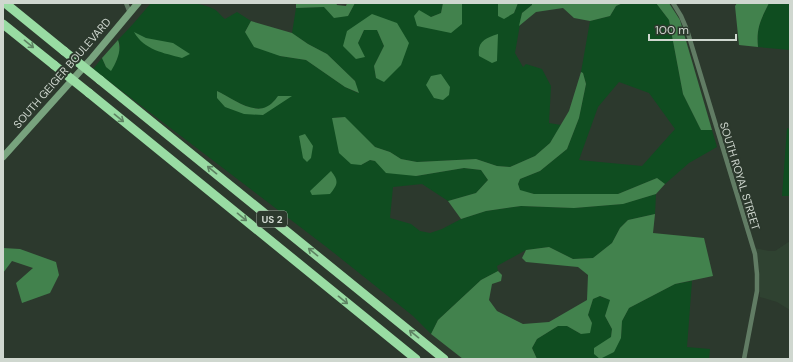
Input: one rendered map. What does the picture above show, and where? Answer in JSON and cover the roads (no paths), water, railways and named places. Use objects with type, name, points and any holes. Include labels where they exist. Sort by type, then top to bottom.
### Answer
[{"type":"highway","name":"US 2","points":[[6,3],[444,359]]},
{"type":"highway","points":[[14,3],[37,28]]},
{"type":"highway","name":"US 2","points":[[3,24],[416,359]]},
{"type":"street","points":[[126,3],[130,12]]},
{"type":"street","name":"SOUTH GEIGER BOULEVARD","points":[[3,157],[92,58],[138,3]]},
{"type":"street","name":"SOUTH ROYAL STREET","points":[[673,3],[687,30],[755,254],[758,274],[757,293],[744,359]]}]
